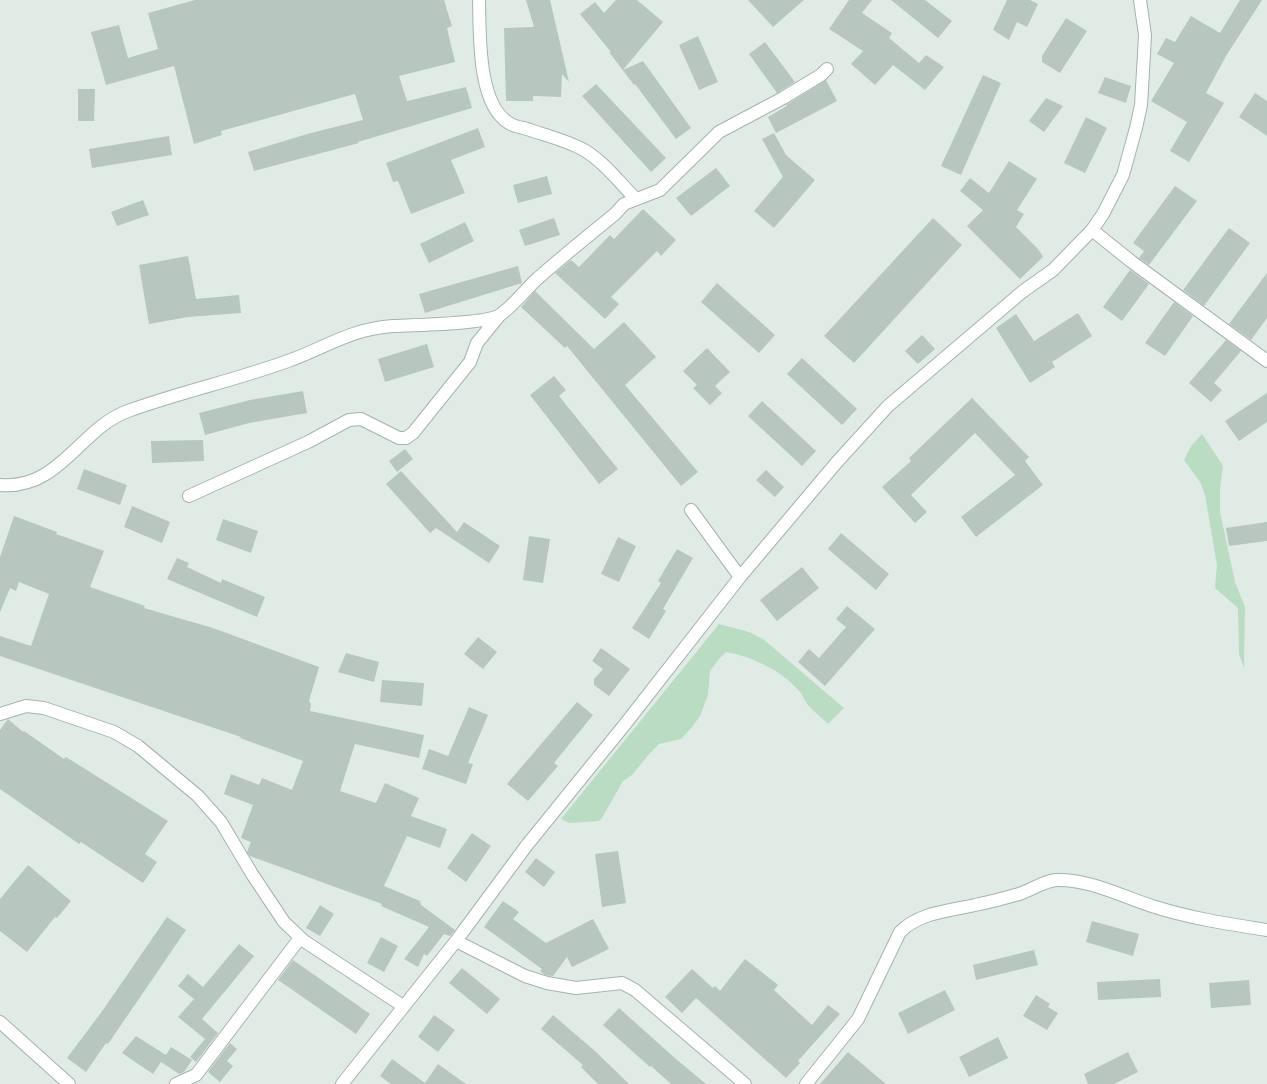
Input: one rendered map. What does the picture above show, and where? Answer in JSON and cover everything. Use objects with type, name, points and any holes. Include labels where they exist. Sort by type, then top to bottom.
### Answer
[{"type":"street","points":[[479,0],[484,73],[487,93],[496,110],[509,123],[567,142],[584,150],[608,170],[635,198]]},
{"type":"street","points":[[342,1084],[456,941],[527,845],[646,699],[740,577],[837,462],[888,406],[1011,302],[1053,270],[1092,230],[1103,214],[1123,175],[1136,128],[1140,105],[1145,35],[1140,0]]},
{"type":"street","points":[[189,496],[308,442],[349,420],[361,419],[399,438],[406,438],[470,362],[477,343],[499,316],[537,279],[615,214],[624,204],[635,198],[660,190],[719,132],[783,98],[821,75],[827,69]]},
{"type":"street","points":[[1092,230],[1132,262],[1267,361]]},
{"type":"street","points":[[0,485],[14,486],[58,468],[97,429],[127,411],[217,385],[290,360],[356,332],[371,328],[471,322],[499,316]]},
{"type":"street","points":[[691,510],[740,577]]},
{"type":"street","points":[[0,714],[26,706],[44,708],[114,732],[138,746],[198,796],[221,822],[268,900],[284,922],[300,938],[403,1006]]},
{"type":"street","points":[[806,1084],[858,1019],[871,995],[888,954],[900,932],[908,924],[933,913],[1020,894],[1054,880],[1064,880],[1114,891],[1151,906],[1176,913],[1219,923],[1267,930]]},
{"type":"street","points":[[176,1084],[196,1075],[300,938]]},
{"type":"street","points":[[456,941],[525,976],[547,983],[576,988],[622,983],[635,990],[746,1084]]},
{"type":"street","points":[[0,1022],[69,1084]]},
{"type":"green space","points":[[1202,434],[1223,466],[1220,489],[1220,512],[1235,582],[1245,607],[1244,668],[1239,654],[1238,608],[1215,588],[1217,565],[1205,495],[1200,482],[1184,460],[1191,446]]},
{"type":"green space","points":[[719,624],[749,632],[763,639],[844,708],[828,724],[810,708],[800,692],[785,677],[756,661],[726,652],[710,671],[708,695],[700,716],[681,739],[659,744],[650,753],[632,775],[623,781],[599,821],[569,823],[561,819]]},
{"type":"building","points":[[195,0],[444,0],[452,26],[447,28],[455,62],[399,76],[407,101],[466,87],[472,108],[358,142],[359,143],[254,171],[248,152],[307,134],[363,120],[355,94],[221,131],[222,135],[194,144],[174,66],[106,85],[91,32],[119,25],[128,58],[158,49],[148,13]]},
{"type":"building","points":[[526,0],[550,0],[569,82],[562,74],[561,97],[533,96],[533,101],[506,101],[504,28],[534,27]]},
{"type":"building","points":[[616,0],[637,0],[663,22],[623,70],[643,61],[691,128],[676,139],[609,52],[611,52],[580,14],[595,2],[604,13]]},
{"type":"building","points":[[748,0],[804,0],[773,27]]},
{"type":"building","points":[[849,0],[872,0],[862,13],[892,33],[889,38],[919,63],[926,55],[944,67],[925,90],[893,65],[875,85],[851,64],[863,51],[829,29]]},
{"type":"building","points":[[891,0],[925,0],[952,21],[938,38]]},
{"type":"building","points":[[1007,0],[1030,0],[1038,4],[1027,27],[1017,22],[1009,40],[993,30]]},
{"type":"building","points":[[1240,0],[1262,0],[1226,56],[1206,93],[1224,103],[1189,162],[1170,151],[1187,122],[1151,101],[1174,63],[1157,54],[1166,38],[1175,42],[1191,16],[1220,33]]},
{"type":"building","points":[[1066,18],[1087,31],[1060,73],[1042,62],[1042,56]]},
{"type":"building","points":[[698,36],[718,82],[699,90],[679,45]]},
{"type":"building","points":[[765,42],[795,82],[777,93],[749,54]]},
{"type":"building","points":[[983,75],[1001,83],[961,175],[941,166]]},
{"type":"building","points":[[1105,77],[1131,86],[1126,103],[1098,93]]},
{"type":"building","points":[[826,80],[837,101],[776,133],[768,117]]},
{"type":"building","points":[[596,84],[666,158],[651,172],[582,96]]},
{"type":"building","points":[[78,89],[95,89],[94,121],[78,121]]},
{"type":"building","points":[[1255,93],[1267,101],[1267,136],[1239,117]]},
{"type":"building","points":[[1046,98],[1063,106],[1044,132],[1029,121]]},
{"type":"building","points":[[1086,117],[1107,128],[1085,173],[1064,163]]},
{"type":"building","points":[[478,128],[485,147],[451,160],[465,193],[411,214],[398,181],[393,182],[386,163]]},
{"type":"building","points":[[774,133],[786,155],[815,180],[774,228],[754,211],[783,177],[762,139]]},
{"type":"building","points":[[169,136],[172,155],[92,168],[89,149]]},
{"type":"building","points":[[1009,161],[1037,179],[1017,210],[1024,214],[1016,227],[1038,249],[1043,257],[1020,279],[967,226],[983,210],[960,191],[970,178],[989,193]]},
{"type":"building","points":[[716,168],[730,186],[691,216],[676,198]]},
{"type":"building","points":[[547,176],[552,194],[518,203],[513,185]]},
{"type":"building","points":[[1175,186],[1197,201],[1149,265],[1139,258],[1144,251],[1133,243]]},
{"type":"building","points":[[143,200],[149,215],[117,226],[111,212]]},
{"type":"building","points":[[643,209],[676,240],[661,256],[657,251],[611,297],[619,304],[605,319],[555,273],[571,260],[579,267],[610,235],[614,239]]},
{"type":"building","points":[[554,218],[560,235],[525,246],[519,230]]},
{"type":"building","points":[[933,218],[962,245],[854,363],[824,336]]},
{"type":"building","points":[[465,222],[474,241],[429,263],[420,244]]},
{"type":"building","points":[[1229,228],[1250,243],[1204,306],[1183,290]]},
{"type":"building","points":[[188,256],[196,299],[239,295],[241,313],[188,317],[149,324],[139,265]]},
{"type":"building","points":[[518,266],[522,283],[425,313],[419,294]]},
{"type":"building","points":[[1130,270],[1149,284],[1122,321],[1103,307]]},
{"type":"building","points":[[1267,273],[1267,318],[1251,340],[1229,324]]},
{"type":"building","points":[[717,283],[775,335],[759,353],[701,302]]},
{"type":"building","points":[[535,291],[594,349],[624,322],[656,357],[625,385],[698,472],[681,486],[567,346],[565,348],[521,307]]},
{"type":"building","points":[[1174,302],[1193,316],[1165,356],[1145,343]]},
{"type":"building","points":[[1078,313],[1092,336],[1052,362],[1055,367],[1030,383],[996,328],[1016,314],[1034,341]]},
{"type":"building","points":[[922,335],[935,349],[918,364],[905,351]]},
{"type":"building","points":[[1226,340],[1241,351],[1214,383],[1222,390],[1211,402],[1189,383]]},
{"type":"building","points":[[427,344],[434,367],[385,382],[378,359]]},
{"type":"building","points":[[707,348],[730,372],[715,386],[722,393],[710,405],[693,388],[697,385],[683,371]]},
{"type":"building","points":[[802,358],[857,409],[842,425],[787,374]]},
{"type":"building","points":[[554,376],[566,390],[559,396],[618,469],[599,484],[530,395]]},
{"type":"building","points":[[303,391],[307,413],[249,423],[205,435],[199,413],[250,400]]},
{"type":"building","points":[[1267,393],[1267,422],[1239,441],[1225,421]]},
{"type":"building","points":[[972,398],[1029,457],[1025,461],[1043,485],[976,537],[961,517],[1015,475],[975,433],[911,495],[927,512],[915,523],[882,487],[911,461],[909,458]]},
{"type":"building","points":[[762,401],[816,451],[802,466],[748,416]]},
{"type":"building","points":[[203,440],[204,461],[152,463],[151,441]]},
{"type":"building","points":[[405,449],[413,459],[397,472],[389,461]]},
{"type":"building","points":[[84,469],[127,485],[120,505],[77,489]]},
{"type":"building","points":[[766,470],[784,487],[775,497],[756,480]]},
{"type":"building","points":[[401,471],[457,532],[464,522],[500,546],[489,563],[436,528],[430,533],[386,484]]},
{"type":"building","points":[[132,506],[170,522],[162,543],[124,527]]},
{"type":"building","points":[[14,516],[57,532],[56,534],[104,551],[90,587],[145,606],[144,608],[213,628],[319,667],[309,701],[311,704],[310,711],[424,735],[419,758],[355,744],[340,791],[376,803],[385,783],[419,798],[411,816],[447,829],[440,848],[407,836],[384,886],[420,901],[421,905],[455,930],[450,936],[444,934],[427,956],[424,954],[418,967],[404,959],[429,927],[381,906],[382,904],[250,856],[247,852],[251,842],[241,838],[253,805],[224,794],[231,774],[259,785],[262,778],[292,790],[303,761],[240,738],[241,737],[0,656],[0,636],[31,646],[49,594],[19,582],[16,591],[10,588],[0,612],[0,557]]},
{"type":"building","points":[[223,519],[258,531],[251,553],[216,540]]},
{"type":"building","points":[[1267,522],[1267,541],[1229,546],[1226,528]]},
{"type":"building","points":[[841,533],[889,574],[876,590],[828,549]]},
{"type":"building","points":[[529,536],[550,539],[543,583],[523,580]]},
{"type":"building","points":[[618,537],[636,546],[619,582],[601,574]]},
{"type":"building","points":[[677,549],[693,558],[663,609],[666,611],[649,639],[632,628],[661,583],[658,581]]},
{"type":"building","points":[[177,558],[189,563],[187,567],[221,583],[222,579],[265,597],[257,617],[167,579]]},
{"type":"building","points":[[802,567],[819,588],[777,621],[760,600]]},
{"type":"building","points":[[847,606],[875,629],[825,686],[798,662],[809,649],[819,658],[846,627],[836,619]]},
{"type":"building","points":[[478,637],[497,652],[483,669],[464,654]]},
{"type":"building","points":[[601,648],[630,669],[609,696],[594,685],[594,679],[603,669],[592,661]]},
{"type":"building","points":[[346,653],[379,662],[374,682],[338,672]]},
{"type":"building","points":[[382,680],[424,683],[422,706],[380,702]]},
{"type":"building","points":[[577,702],[593,715],[554,763],[558,766],[528,801],[507,784]]},
{"type":"building","points":[[469,707],[488,715],[468,763],[473,764],[466,784],[422,769],[429,749],[448,756]]},
{"type":"building","points":[[8,719],[23,732],[24,731],[64,759],[66,757],[168,821],[145,854],[157,862],[143,883],[81,842],[79,844],[0,789],[0,730]]},
{"type":"building","points":[[472,833],[491,846],[466,882],[447,868]]},
{"type":"building","points":[[618,851],[626,903],[602,907],[595,854]]},
{"type":"building","points":[[536,858],[555,872],[544,887],[525,872]]},
{"type":"building","points":[[28,865],[71,901],[57,918],[55,917],[27,952],[0,931],[0,899]]},
{"type":"building","points":[[503,901],[519,912],[513,919],[546,943],[593,919],[609,949],[572,967],[567,957],[553,976],[545,975],[540,971],[542,969],[484,927]]},
{"type":"building","points":[[320,905],[334,914],[320,936],[306,928]]},
{"type":"building","points":[[167,917],[186,930],[108,1044],[106,1043],[86,1072],[67,1058],[103,1010]]},
{"type":"building","points":[[1092,921],[1139,934],[1133,956],[1086,942]]},
{"type":"building","points":[[381,937],[398,946],[384,972],[367,963]]},
{"type":"building","points":[[239,944],[254,956],[202,1019],[218,1033],[196,1062],[190,1057],[205,1039],[178,1017],[194,999],[178,986],[188,974],[203,987]]},
{"type":"building","points":[[1034,950],[1038,965],[976,980],[973,965]]},
{"type":"building","points":[[745,959],[778,985],[774,990],[812,1025],[828,1005],[840,1014],[798,1061],[800,1063],[786,1078],[696,998],[682,1013],[665,997],[692,969],[713,988],[715,986],[720,991]]},
{"type":"building","points":[[293,960],[370,1014],[356,1034],[278,980]]},
{"type":"building","points":[[462,968],[500,999],[487,1014],[449,983]]},
{"type":"building","points":[[1160,979],[1161,997],[1098,1000],[1097,982]]},
{"type":"building","points":[[1249,980],[1251,1005],[1211,1008],[1209,983]]},
{"type":"building","points":[[945,990],[955,1010],[908,1034],[898,1013]]},
{"type":"building","points":[[1036,995],[1050,1004],[1048,1007],[1058,1013],[1047,1030],[1023,1016]]},
{"type":"building","points":[[619,1008],[706,1084],[671,1084],[651,1066],[650,1067],[603,1025]]},
{"type":"building","points":[[434,1015],[455,1030],[438,1052],[418,1037]]},
{"type":"building","points":[[553,1015],[596,1052],[629,1084],[598,1084],[581,1067],[583,1065],[541,1029]]},
{"type":"building","points":[[136,1036],[166,1055],[171,1047],[192,1060],[184,1072],[179,1074],[161,1062],[153,1074],[122,1053]]},
{"type":"building","points":[[998,1037],[1008,1058],[969,1077],[959,1057]]},
{"type":"building","points":[[230,1043],[237,1049],[227,1061],[233,1066],[220,1082],[208,1072]]},
{"type":"building","points":[[848,1052],[886,1084],[820,1084]]},
{"type":"building","points":[[1128,1052],[1138,1072],[1114,1084],[1088,1084],[1084,1074]]},
{"type":"building","points":[[392,1059],[425,1083],[438,1064],[466,1084],[391,1084],[380,1076]]}]
